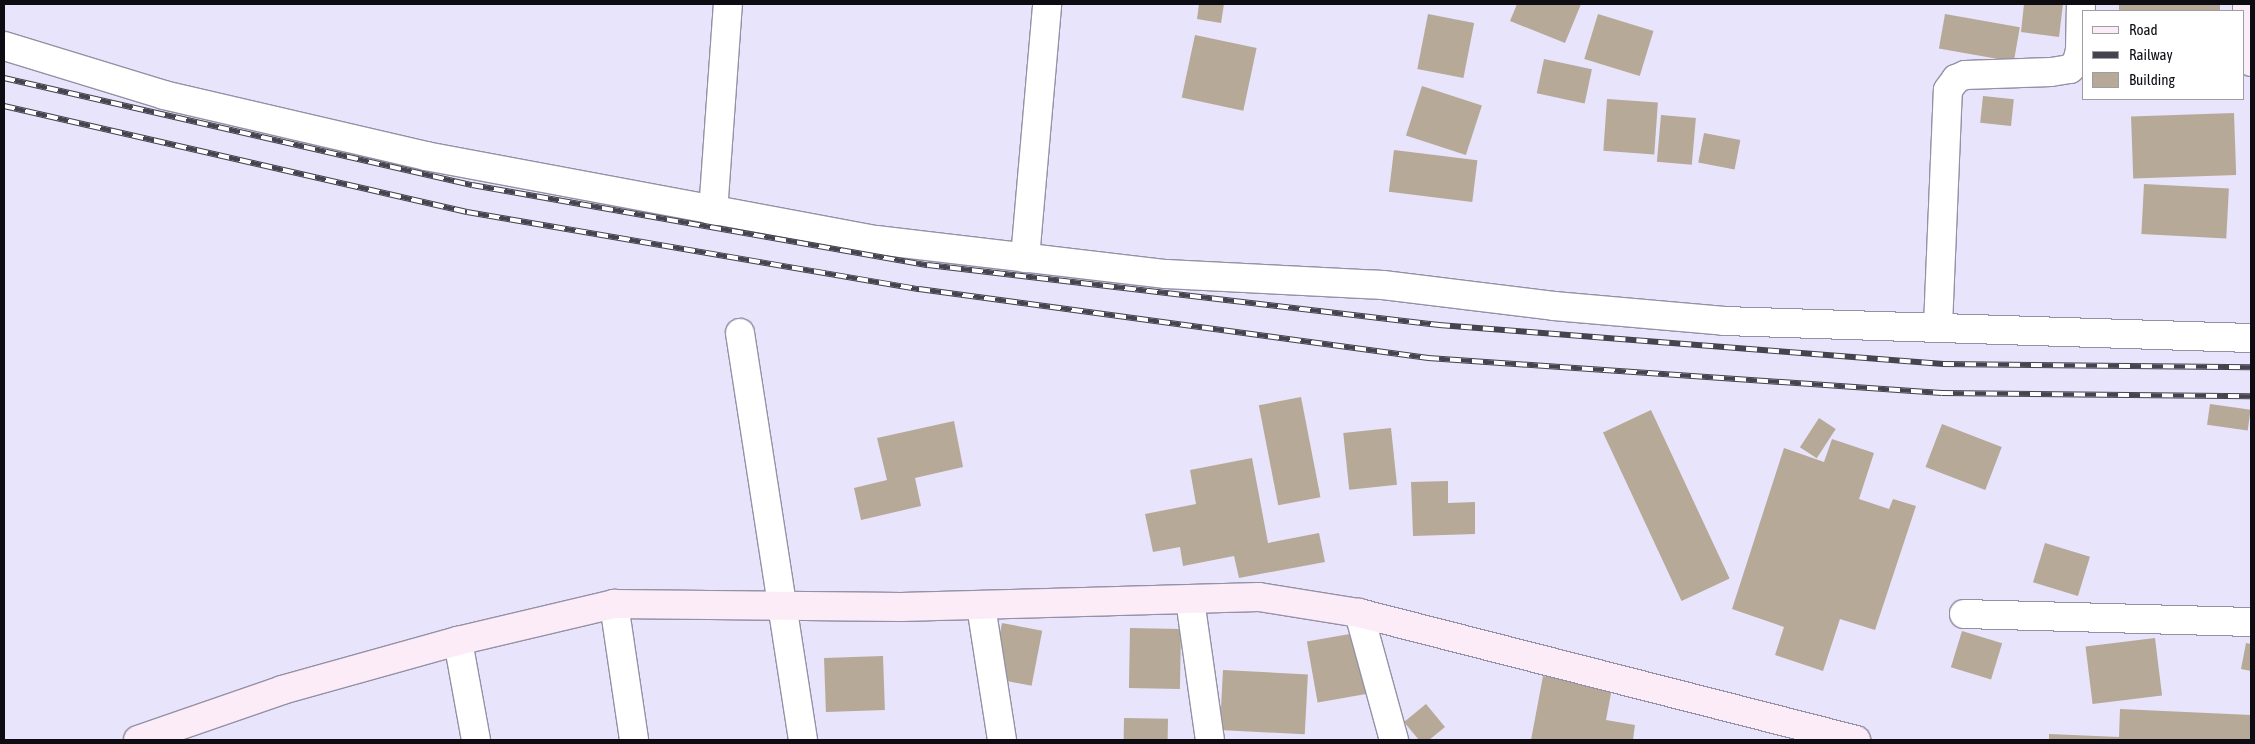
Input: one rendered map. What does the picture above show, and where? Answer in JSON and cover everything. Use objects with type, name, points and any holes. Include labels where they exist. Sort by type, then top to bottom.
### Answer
[{"type":"street","points":[[712,212],[728,4]]},
{"type":"street","points":[[1025,258],[1047,4]]},
{"type":"street","points":[[1938,326],[1948,90],[1956,79],[1965,75],[2051,72],[2070,69],[2076,62],[2080,50],[2080,4]]},
{"type":"street","points":[[2247,4],[2251,62]]},
{"type":"street","points":[[4,46],[164,95],[426,156],[712,212],[876,240],[1166,274],[1383,285],[1554,306],[1724,321],[1938,326],[2013,332],[2251,338]]},
{"type":"street","points":[[740,334],[803,740]]},
{"type":"street","points":[[138,740],[282,690],[458,641],[614,604],[781,608],[982,606],[1259,597],[1359,613],[1856,740]]},
{"type":"street","points":[[1190,600],[1210,740]]},
{"type":"street","points":[[614,604],[634,740]]},
{"type":"street","points":[[982,606],[1002,740]]},
{"type":"street","points":[[1359,613],[1394,740]]},
{"type":"street","points":[[1964,614],[2251,622]]},
{"type":"street","points":[[458,641],[476,740]]},
{"type":"building","points":[[1199,4],[1224,4],[1221,23],[1197,19]]},
{"type":"building","points":[[1517,4],[1581,4],[1565,43],[1510,21]]},
{"type":"building","points":[[2024,4],[2063,4],[2059,37],[2021,32]]},
{"type":"building","points":[[2119,4],[2220,4],[2220,10],[2119,10]]},
{"type":"building","points":[[1428,14],[1474,23],[1463,78],[1417,69]]},
{"type":"building","points":[[1598,14],[1653,31],[1640,76],[1584,59]]},
{"type":"building","points":[[1945,14],[2020,27],[2014,62],[1939,48]]},
{"type":"building","points":[[1195,35],[1257,48],[1243,111],[1182,98]]},
{"type":"building","points":[[1544,59],[1592,69],[1585,103],[1537,93]]},
{"type":"building","points":[[1422,86],[1482,105],[1466,155],[1406,135]]},
{"type":"building","points":[[1983,96],[2014,99],[2011,126],[1980,123]]},
{"type":"building","points":[[1607,99],[1658,103],[1654,154],[1603,151]]},
{"type":"building","points":[[2234,113],[2236,175],[2133,179],[2131,117]]},
{"type":"building","points":[[1661,115],[1696,118],[1692,165],[1657,162]]},
{"type":"building","points":[[1704,133],[1740,140],[1735,170],[1698,162]]},
{"type":"building","points":[[1394,150],[1477,160],[1472,202],[1389,192]]},
{"type":"building","points":[[2144,184],[2229,188],[2226,238],[2141,234]]},
{"type":"building","points":[[1301,397],[1320,497],[1278,505],[1259,405]]},
{"type":"building","points":[[2210,404],[2251,410],[2248,431],[2207,425]]},
{"type":"building","points":[[1651,410],[1730,579],[1682,601],[1603,432]]},
{"type":"building","points":[[1819,418],[1836,429],[1817,458],[1800,447]]},
{"type":"building","points":[[954,421],[963,467],[915,478],[921,506],[861,520],[854,488],[887,480],[877,438]]},
{"type":"building","points":[[1942,424],[2002,447],[1985,490],[1926,467]]},
{"type":"building","points":[[1391,428],[1397,485],[1349,490],[1343,433]]},
{"type":"building","points":[[1832,439],[1874,453],[1859,499],[1889,509],[1893,499],[1916,506],[1875,630],[1840,619],[1823,671],[1775,655],[1784,627],[1732,609],[1784,448],[1824,462]]},
{"type":"building","points":[[1252,458],[1268,543],[1319,533],[1325,562],[1239,578],[1234,556],[1183,566],[1180,547],[1153,552],[1145,514],[1196,504],[1190,470]]},
{"type":"building","points":[[1448,481],[1448,503],[1475,502],[1475,534],[1413,536],[1411,482]]},
{"type":"building","points":[[2045,543],[2090,557],[2078,596],[2033,582]]},
{"type":"building","points":[[1002,623],[1042,631],[1032,686],[991,678]]},
{"type":"building","points":[[1130,628],[1181,629],[1180,689],[1129,688]]},
{"type":"building","points":[[1962,631],[2002,643],[1991,680],[1951,667]]},
{"type":"building","points":[[1361,632],[1372,693],[1318,703],[1307,642]]},
{"type":"building","points":[[2155,638],[2162,696],[2093,704],[2086,647]]},
{"type":"building","points":[[2246,643],[2251,644],[2251,671],[2241,669]]},
{"type":"building","points":[[883,656],[885,710],[826,712],[824,658]]},
{"type":"building","points":[[1223,670],[1308,674],[1305,734],[1220,730]]},
{"type":"building","points":[[1543,676],[1612,688],[1606,720],[1635,725],[1633,740],[1531,740]]},
{"type":"building","points":[[1426,704],[1445,727],[1429,740],[1419,740],[1404,722]]},
{"type":"building","points":[[2120,709],[2251,715],[2251,740],[2049,740],[2049,734],[2119,737]]},
{"type":"building","points":[[1124,718],[1168,719],[1168,740],[1124,740]]},
{"type":"railway","points":[[4,78],[472,185],[928,265],[1439,325],[1943,364],[2251,367]]},
{"type":"railway","points":[[4,106],[467,212],[919,289],[1428,358],[1942,393],[2251,396]]}]
